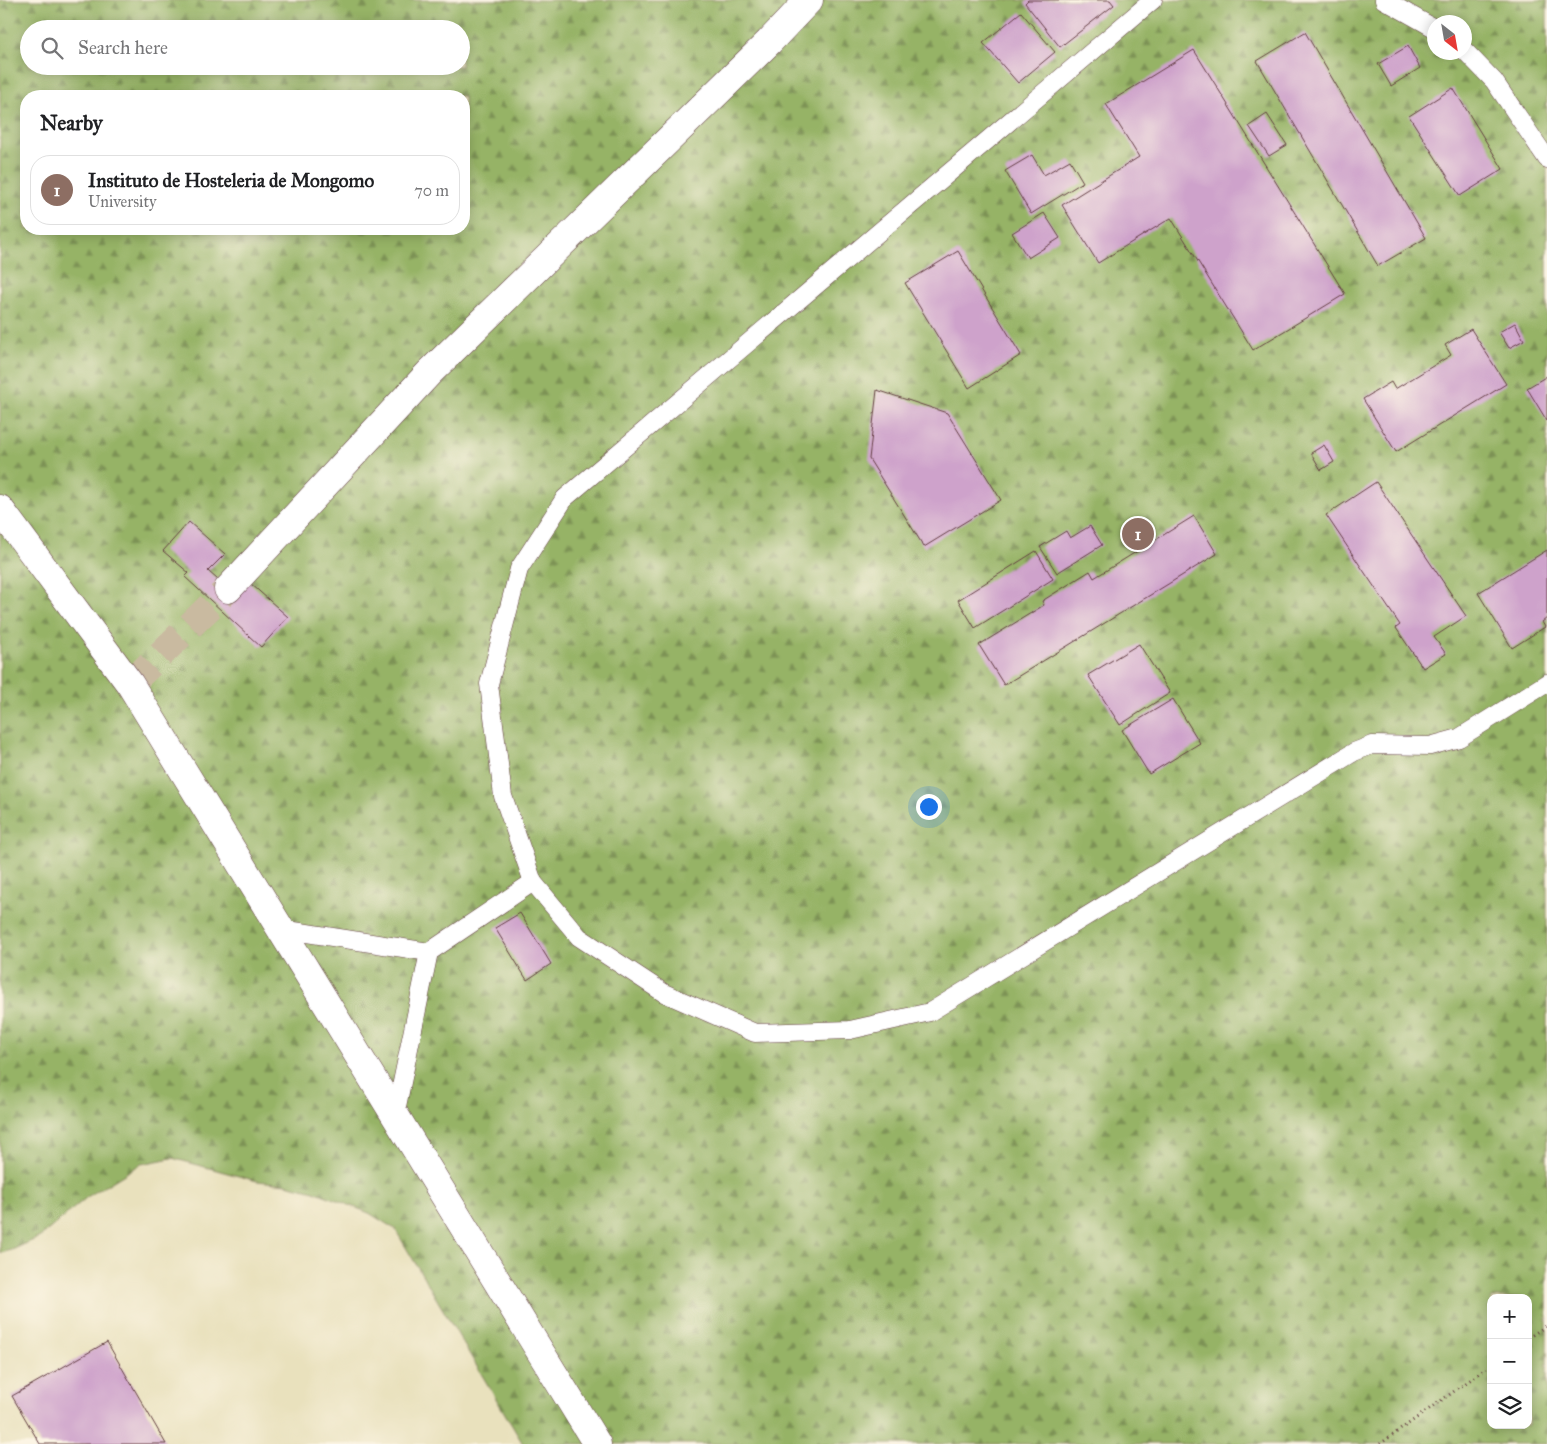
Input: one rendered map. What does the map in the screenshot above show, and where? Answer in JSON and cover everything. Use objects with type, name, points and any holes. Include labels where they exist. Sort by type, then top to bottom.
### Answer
[{"type":"street","points":[[228,589],[429,374],[769,42],[809,0]]},
{"type":"street","points":[[0,509],[130,684],[597,1444]]},
{"type":"lane","points":[[1152,0],[565,498],[519,569],[489,684],[503,796],[533,882],[579,937],[664,992],[755,1033],[850,1030],[930,1012],[1354,752],[1372,745],[1430,746],[1459,738],[1547,683]]},
{"type":"lane","points":[[1384,0],[1427,24]]},
{"type":"lane","points":[[1472,58],[1494,81],[1547,159]]},
{"type":"lane","points":[[281,929],[429,952],[533,882]]},
{"type":"lane","points":[[395,1116],[429,952]]},
{"type":"path","points":[[1532,1335],[1547,1324]]},
{"type":"path","points":[[1380,1444],[1487,1368]]},
{"type":"green space","points":[[0,0],[1547,0],[1547,1444],[523,1444],[395,1229],[369,1213],[314,1191],[286,1184],[257,1181],[172,1158],[141,1164],[87,1197],[40,1237],[12,1250],[0,1253]]},
{"type":"building","points":[[1028,0],[1110,0],[1114,5],[1060,47],[1025,3]]},
{"type":"building","points":[[1021,12],[1055,52],[1018,83],[983,43]]},
{"type":"building","points":[[1305,32],[1426,238],[1378,266],[1257,61]]},
{"type":"building","points":[[1408,46],[1420,68],[1391,86],[1378,64]]},
{"type":"building","points":[[1194,50],[1345,294],[1253,350],[1171,218],[1098,263],[1062,205],[1139,157],[1106,104]]},
{"type":"building","points":[[1453,88],[1503,169],[1460,196],[1409,116]]},
{"type":"building","points":[[1267,114],[1287,145],[1269,156],[1249,126]]},
{"type":"building","points":[[1032,155],[1044,175],[1070,160],[1083,182],[1031,214],[1005,171]]},
{"type":"building","points":[[1044,213],[1060,238],[1028,258],[1012,233]]},
{"type":"building","points":[[958,251],[1021,355],[969,388],[905,283]]},
{"type":"building","points":[[1515,323],[1524,340],[1509,348],[1499,332]]},
{"type":"building","points":[[1471,329],[1506,384],[1396,452],[1363,399],[1391,382],[1395,389],[1451,355],[1445,345]]},
{"type":"building","points":[[1547,376],[1547,421],[1527,388]]},
{"type":"building","points":[[877,390],[947,413],[1001,500],[924,547],[869,459]]},
{"type":"building","points":[[1324,445],[1334,462],[1321,470],[1311,453]]},
{"type":"building","points":[[1376,482],[1466,616],[1434,637],[1446,654],[1423,668],[1396,628],[1400,625],[1326,515]]},
{"type":"building","points":[[1194,516],[1217,554],[1004,685],[979,645],[1044,605],[1042,601],[1090,571],[1094,578]]},
{"type":"building","points":[[189,522],[225,554],[208,571],[228,589],[250,583],[288,617],[261,647],[185,577],[189,573],[163,551]]},
{"type":"building","points":[[1090,526],[1102,545],[1057,573],[1040,547],[1066,531],[1070,538]]},
{"type":"building","points":[[1547,550],[1547,618],[1542,622],[1545,627],[1512,648],[1478,593]]},
{"type":"building","points":[[1036,551],[1053,579],[975,628],[958,600]]},
{"type":"building","points":[[1139,644],[1170,693],[1120,725],[1088,675]]},
{"type":"building","points":[[1173,699],[1200,743],[1149,774],[1122,730]]},
{"type":"building","points":[[520,913],[551,964],[527,980],[495,928]]},
{"type":"building","points":[[107,1342],[166,1444],[40,1444],[12,1396]]},
{"type":"tunnel","points":[[130,684],[228,589]]},
{"type":"place","name":"Instituto de Hosteleria de Mongomo","points":[[1138,534]]}]
